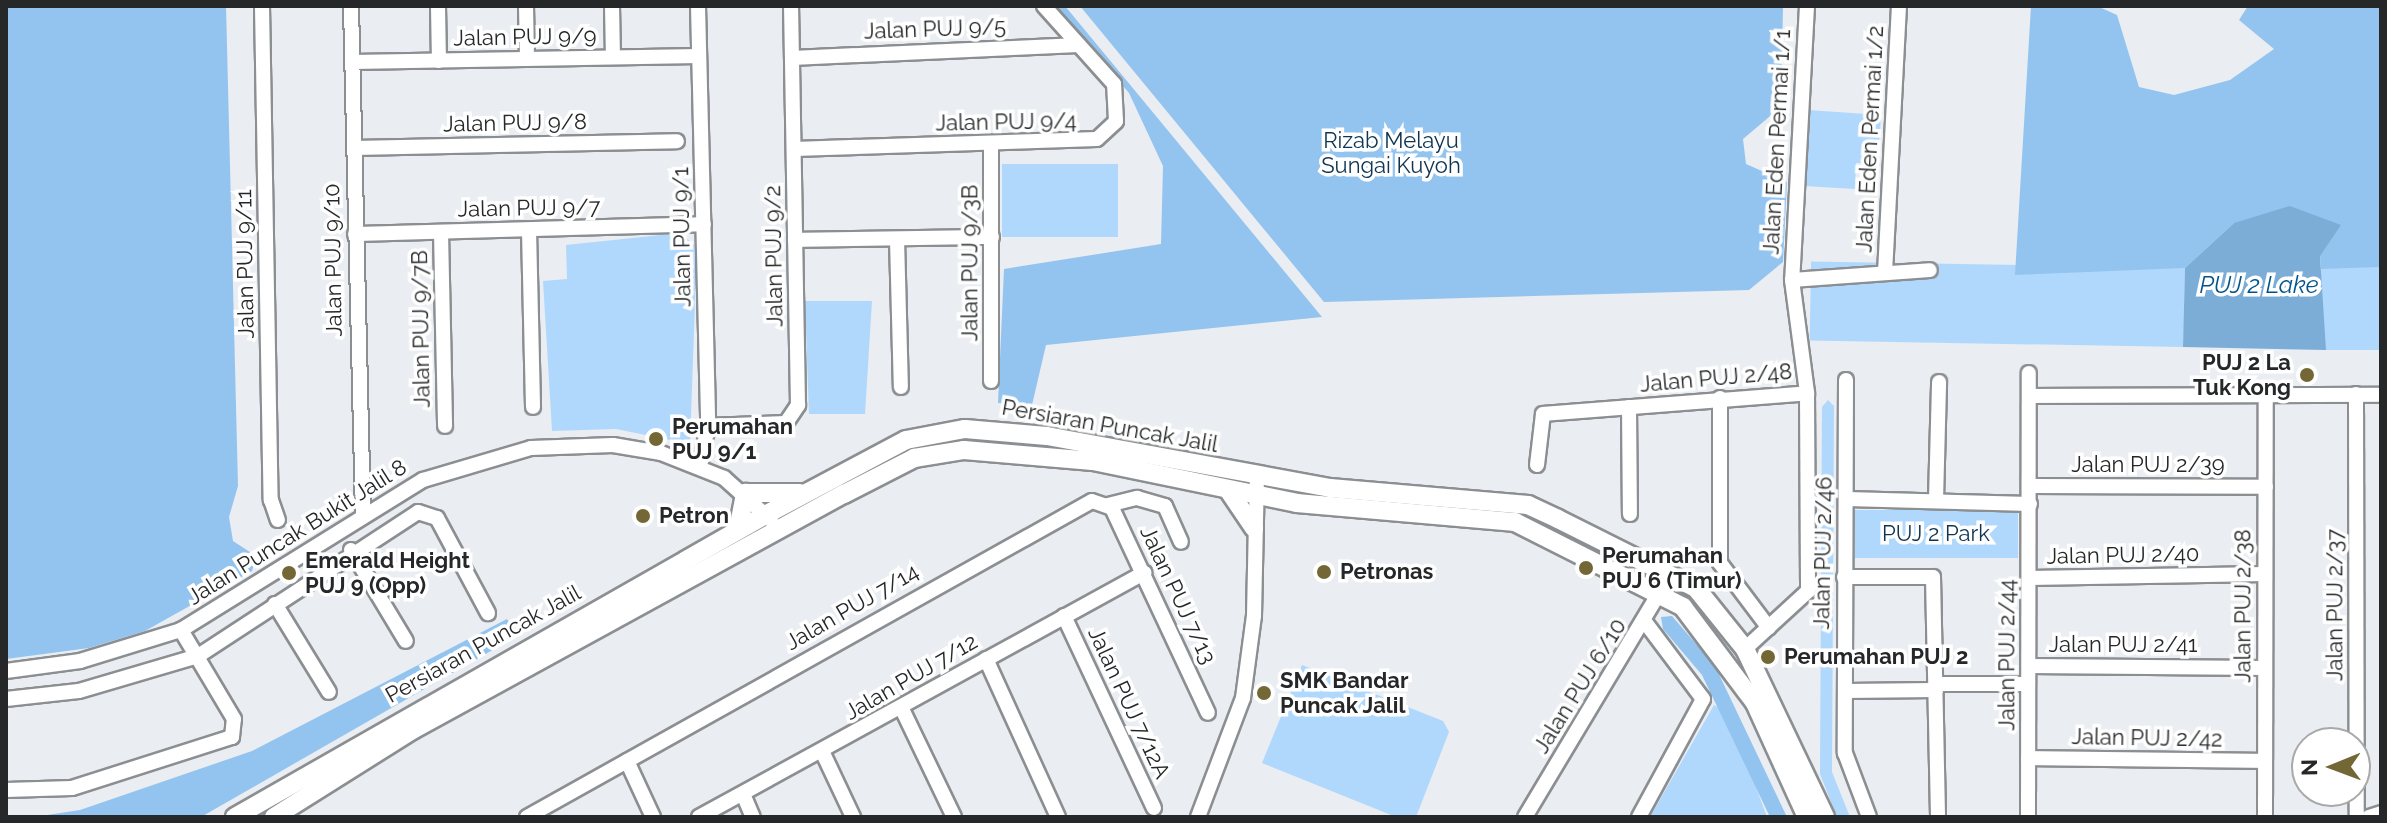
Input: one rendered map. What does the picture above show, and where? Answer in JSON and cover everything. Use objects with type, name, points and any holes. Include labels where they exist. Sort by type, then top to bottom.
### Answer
[{"type":"main road","name":"Persiaran Puncak Jalil","points":[[235,817],[767,514],[913,437],[965,429],[1047,436],[1256,486],[1528,505],[1696,588],[1745,649],[1825,817]]},
{"type":"main road","name":"Persiaran Puncak Jalil","points":[[274,817],[414,729],[914,458],[964,450],[1093,461],[1227,490],[1256,486],[1284,501],[1515,522],[1683,607],[1747,692],[1807,817]]},
{"type":"main road","points":[[1227,490],[1254,528],[1284,501]]},
{"type":"main road","points":[[738,530],[745,493],[807,493]]},
{"type":"street","name":"Jalan PUJ 9/11","points":[[262,6],[271,500],[278,520]]},
{"type":"street","name":"Jalan PUJ 9/10","points":[[351,6],[363,514]]},
{"type":"street","points":[[438,6],[439,61]]},
{"type":"street","points":[[526,6],[527,59]]},
{"type":"street","points":[[612,6],[613,57]]},
{"type":"street","name":"Jalan PUJ 9/1","points":[[698,6],[708,426],[700,466]]},
{"type":"street","name":"Jalan PUJ 9/2","points":[[708,426],[778,424],[796,414],[791,6]]},
{"type":"street","name":"Jalan PUJ 9/4","points":[[794,149],[1085,143],[1111,129],[1118,111],[1114,84],[1044,6]]},
{"type":"street","name":"Jalan Eden Permai 1/1","points":[[1807,6],[1792,280],[1807,393]]},
{"type":"street","name":"Jalan Eden Permai 1/2","points":[[1885,273],[1899,6]]},
{"type":"street","name":"Jalan PUJ 9/5","points":[[792,58],[1079,45]]},
{"type":"street","name":"Jalan PUJ 9/9","points":[[352,62],[699,56]]},
{"type":"street","name":"Jalan PUJ 9/8","points":[[354,148],[677,141]]},
{"type":"street","name":"Jalan PUJ 9/3B","points":[[991,144],[991,381]]},
{"type":"street","name":"Jalan PUJ 9/7","points":[[355,234],[704,224]]},
{"type":"street","points":[[529,230],[533,407]]},
{"type":"street","name":"Jalan PUJ 9/7B","points":[[441,232],[445,426]]},
{"type":"street","points":[[795,240],[992,237]]},
{"type":"street","points":[[897,239],[901,387]]},
{"type":"street","points":[[1792,280],[1930,270]]},
{"type":"street","name":"Jalan PUJ 2/44","points":[[2028,817],[2029,373]]},
{"type":"street","name":"Jalan PUJ 2/46","points":[[1846,380],[1846,759],[1869,817]]},
{"type":"street","points":[[1936,500],[1939,382]]},
{"type":"street","name":"Jalan PUJ 2/48","points":[[1537,465],[1538,417],[1720,398],[1807,393],[1808,591],[1745,649]]},
{"type":"street","name":"Jalan PUJ 2/37","points":[[2356,394],[2357,817]]},
{"type":"street","name":"Jalan PUJ 2/38","points":[[2265,817],[2266,395]]},
{"type":"street","points":[[2030,396],[2381,395]]},
{"type":"street","points":[[1720,398],[1720,563],[1769,628]]},
{"type":"street","points":[[1629,407],[1630,514]]},
{"type":"street","name":"Jalan Puncak Bukit Jalil 8","points":[[6,671],[80,661],[181,630],[363,514],[423,480],[531,448],[613,445],[700,466],[745,493],[767,514],[777,531]]},
{"type":"street","points":[[1198,817],[1243,698],[1254,616],[1256,486]]},
{"type":"street","name":"Jalan PUJ 2/39","points":[[2030,486],[2266,487]]},
{"type":"street","name":"Jalan PUJ 7/14","points":[[527,817],[553,811],[627,761],[1073,507],[1137,498],[1165,506],[1181,542]]},
{"type":"street","points":[[1847,499],[2030,504]]},
{"type":"street","name":"Jalan PUJ 7/13","points":[[1105,503],[1144,573],[1208,713]]},
{"type":"street","points":[[6,699],[79,691],[198,656],[351,550],[418,512],[437,518],[488,613]]},
{"type":"street","points":[[351,550],[406,641]]},
{"type":"street","name":"Jalan PUJ 7/12","points":[[699,817],[902,709],[986,659],[1144,573]]},
{"type":"street","name":"Jalan PUJ 2/40","points":[[2029,578],[2265,574]]},
{"type":"street","name":"Jalan PUJ 6/10","points":[[1530,814],[1645,622],[1669,576]]},
{"type":"street","points":[[1844,577],[1933,577],[1938,817]]},
{"type":"street","points":[[275,604],[329,692]]},
{"type":"street","name":"Jalan PUJ 7/12A","points":[[1064,616],[1154,808]]},
{"type":"street","points":[[1639,817],[1703,699],[1645,622]]},
{"type":"street","points":[[6,790],[72,788],[232,737],[236,723],[181,630]]},
{"type":"street","points":[[986,659],[1058,817]]},
{"type":"street","name":"Jalan PUJ 2/41","points":[[2029,666],[2265,668]]},
{"type":"street","points":[[1845,691],[2028,684]]},
{"type":"street","points":[[902,709],[954,817]]},
{"type":"street","points":[[822,751],[853,817]]},
{"type":"street","name":"Jalan PUJ 2/42","points":[[2028,758],[2265,761]]},
{"type":"street","points":[[627,761],[653,817]]},
{"type":"street","points":[[743,794],[753,817]]},
{"type":"street","points":[[2369,817],[2381,813]]},
{"type":"green space","points":[[6,6],[226,6],[238,486],[229,517],[233,541],[256,556],[252,571],[145,631],[89,648],[6,659]]},
{"type":"green space","points":[[1056,6],[1065,6],[1322,317],[1046,345],[1032,405],[998,403],[1004,269],[1161,244],[1163,166],[1129,93]]},
{"type":"green space","name":"Rizab Melayu Sungai Kuyoh","points":[[1080,6],[1783,6],[1781,107],[1743,139],[1746,164],[1787,182],[1783,262],[1749,290],[1324,302]]},
{"type":"green space","points":[[2031,6],[2097,6],[2117,15],[2139,87],[2174,95],[2230,80],[2274,49],[2239,20],[2248,6],[2381,6],[2381,267],[2321,269],[2320,256],[2234,223],[2185,268],[2015,275]]},
{"type":"green space","points":[[1808,110],[1881,115],[1878,164],[1856,163],[1855,189],[1804,186]]},
{"type":"green space","points":[[1002,164],[1118,164],[1118,237],[1002,237]]},
{"type":"green space","points":[[680,233],[697,247],[690,444],[616,429],[552,431],[543,281],[567,279],[566,245]]},
{"type":"green space","points":[[1811,261],[2185,268],[2184,347],[1810,340]]},
{"type":"green space","points":[[2321,267],[2381,267],[2381,350],[2321,350]]},
{"type":"green space","points":[[805,301],[872,301],[865,414],[809,414]]},
{"type":"green space","points":[[1828,400],[1834,406],[1832,772],[1850,817],[1837,817],[1820,774],[1822,407]]},
{"type":"green space","name":"PUJ 2 Park","points":[[1855,510],[2018,510],[2018,558],[1855,558]]},
{"type":"green space","points":[[1672,616],[1715,666],[1787,817],[1770,817],[1702,675],[1663,629],[1661,617]]},
{"type":"green space","points":[[507,619],[517,636],[201,817],[34,817],[80,810],[252,751]]},
{"type":"green space","points":[[1302,665],[1443,721],[1449,732],[1416,817],[1396,817],[1262,763]]},
{"type":"green space","points":[[1714,705],[1729,714],[1767,817],[1650,817]]},
{"type":"water","name":"PUJ 2 Lake","points":[[2290,206],[2341,225],[2320,256],[2326,350],[2183,347],[2185,268],[2234,223]]},
{"type":"place","name":"PUJ 2 La Tuk Kong","points":[[2307,375]]},
{"type":"place","name":"Perumahan PUJ 9/1","points":[[656,439]]},
{"type":"place","name":"Petron","points":[[643,516]]},
{"type":"place","name":"Perumahan PUJ 6 (Timur)","points":[[1586,568]]},
{"type":"place","name":"Petronas","points":[[1324,572]]},
{"type":"place","name":"Emerald Height PUJ 9 (Opp)","points":[[289,573]]},
{"type":"place","name":"Perumahan PUJ 2","points":[[1768,657]]},
{"type":"place","name":"SMK Bandar Puncak Jalil","points":[[1264,693]]}]
